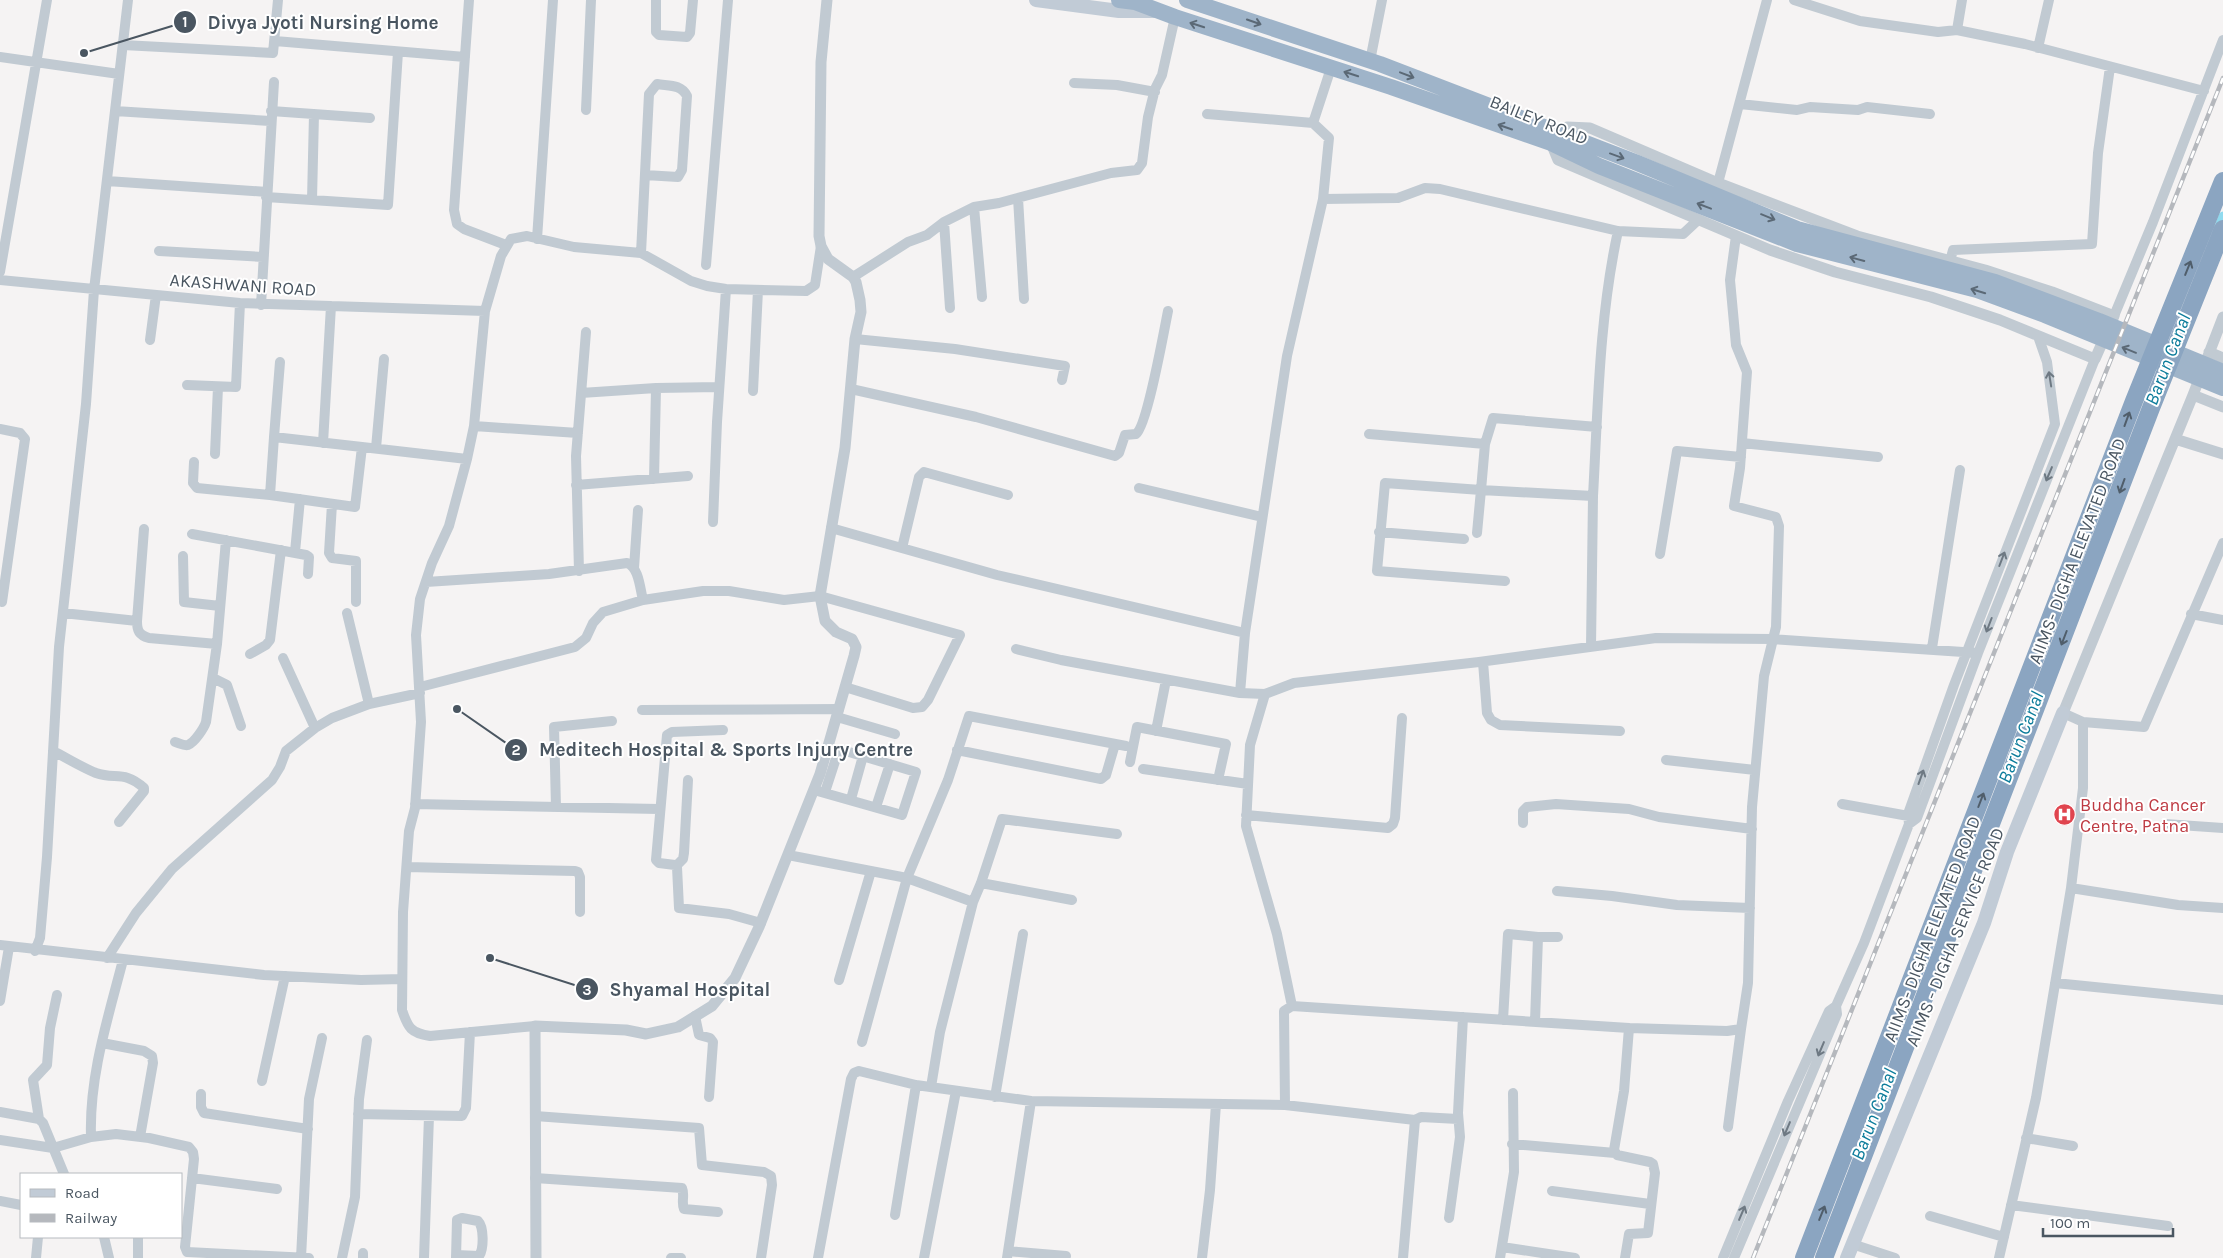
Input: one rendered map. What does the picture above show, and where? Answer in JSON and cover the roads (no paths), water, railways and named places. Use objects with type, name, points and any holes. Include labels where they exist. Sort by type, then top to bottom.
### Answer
[{"type":"highway","name":"BAILEY ROAD","points":[[1120,0],[1135,2],[1175,18],[1553,138],[1599,166],[1797,244],[1908,260]]},
{"type":"highway","points":[[1187,0],[1370,61],[1553,138]]},
{"type":"highway","name":"AIIMS- DIGHA ELEVATED ROAD","points":[[1804,1258],[2134,401],[2223,182]]},
{"type":"highway","name":"AIIMS- DIGHA ELEVATED ROAD","points":[[1824,1258],[2148,417],[2223,229]]},
{"type":"highway","points":[[1908,260],[1995,282],[2099,321],[2223,372]]},
{"type":"highway","points":[[1908,260],[1977,290],[2045,315],[2223,388]]},
{"type":"main road","points":[[1036,0],[1118,11],[1157,11]]},
{"type":"main road","name":"AIIMS - DIGHA SERVICE ROAD","points":[[1847,1258],[1984,922],[2007,852],[2063,713]]},
{"type":"street","points":[[0,272],[47,0]]},
{"type":"street","points":[[35,951],[40,938],[63,613],[86,404],[94,290],[128,0]]},
{"type":"street","points":[[122,45],[271,54],[274,51],[278,0]]},
{"type":"street","points":[[469,0],[454,210],[458,224],[464,230],[506,245]]},
{"type":"street","points":[[537,239],[553,0]]},
{"type":"street","points":[[586,110],[591,0]]},
{"type":"street","points":[[656,0],[656,32],[659,35],[687,37],[690,34],[693,0]]},
{"type":"street","points":[[706,265],[728,0]]},
{"type":"street","points":[[819,791],[902,815],[916,772],[839,749],[788,855],[761,923],[736,978],[712,1006],[678,1027],[646,1034],[626,1030],[535,1026],[430,1036],[417,1034],[407,1024],[402,1010],[403,912],[409,831],[415,804],[421,722],[416,634],[420,599],[449,526],[467,459],[474,426],[485,311],[506,245],[511,239],[516,237],[537,239],[574,247],[641,254],[691,281],[726,289],[798,291],[811,289],[816,280],[821,246],[821,62],[827,0]]},
{"type":"street","points":[[1370,61],[1382,0]]},
{"type":"street","points":[[1718,183],[1767,0]]},
{"type":"street","points":[[1794,0],[1860,21],[1938,32],[1957,30],[2038,48],[2204,91]]},
{"type":"street","points":[[1957,30],[1962,0]]},
{"type":"street","points":[[2038,48],[2049,0]]},
{"type":"street","points":[[853,277],[908,242],[927,235],[944,222],[974,207],[1018,198],[1111,173],[1137,170],[1141,166],[1148,117],[1162,75],[1175,18]]},
{"type":"street","points":[[1723,1258],[1788,1101],[1829,1011],[1836,1006],[1864,943],[1911,819],[2223,40]]},
{"type":"street","points":[[275,41],[465,57]]},
{"type":"street","points":[[107,181],[388,205],[398,52]]},
{"type":"street","points":[[0,57],[119,74]]},
{"type":"street","points":[[1950,260],[1953,250],[2092,244],[2098,154],[2110,67]]},
{"type":"street","points":[[1313,124],[1331,68]]},
{"type":"street","points":[[261,304],[274,82]]},
{"type":"street","points":[[1074,83],[1117,85],[1155,92]]},
{"type":"street","points":[[641,254],[645,174],[649,94],[657,84],[678,86],[684,89],[687,96],[682,170],[678,177],[645,174]]},
{"type":"street","points":[[1740,104],[1797,110],[1810,107],[1858,110],[1867,107],[1930,114]]},
{"type":"street","points":[[115,110],[271,116],[314,114],[370,118]]},
{"type":"street","points":[[312,200],[314,114]]},
{"type":"street","points":[[1207,114],[1313,124],[1329,138],[1323,199],[1287,356],[1245,633],[1240,693]]},
{"type":"street","points":[[2095,359],[2000,320],[1907,290],[1835,272],[1736,236],[1558,160],[1553,138],[1568,127],[1590,128],[1718,183],[1857,236],[1908,260],[1950,260],[2044,290],[2114,316]]},
{"type":"street","points":[[1323,199],[1398,198],[1425,188],[1440,189],[1618,231],[1683,234],[1698,220]]},
{"type":"street","points":[[1018,198],[1024,299]]},
{"type":"street","points":[[974,207],[982,297]]},
{"type":"street","points":[[944,222],[950,308]]},
{"type":"street","points":[[1591,647],[1593,496],[1601,340],[1609,272],[1618,231]]},
{"type":"street","points":[[1728,1127],[1748,984],[1752,830],[1756,770],[1764,676],[1776,627],[1779,526],[1776,517],[1734,506],[1741,457],[1746,372],[1736,345],[1730,280],[1736,236]]},
{"type":"street","points":[[819,791],[856,647],[852,639],[836,632],[825,621],[820,596],[845,448],[855,339],[860,312],[858,289],[853,277],[828,259],[821,246]]},
{"type":"street","points":[[159,251],[264,257]]},
{"type":"street","points":[[1907,290],[1908,260]]},
{"type":"street","name":"AKASHWANI ROAD","points":[[0,280],[240,303],[485,311]]},
{"type":"street","points":[[713,522],[719,387],[726,289]]},
{"type":"street","points":[[753,391],[758,290]]},
{"type":"street","points":[[150,340],[156,295]]},
{"type":"street","points":[[187,385],[236,387],[240,303]]},
{"type":"street","points":[[323,442],[331,306]]},
{"type":"street","points":[[851,390],[976,417],[1115,456],[1119,453],[1125,435],[1136,434],[1140,431],[1168,311]]},
{"type":"street","points":[[2223,317],[2063,713],[2083,722],[2144,727],[2223,543]]},
{"type":"street","points":[[579,571],[576,485],[586,332]]},
{"type":"street","points":[[1911,819],[1968,651],[2055,424],[2047,362],[2038,336]]},
{"type":"street","points":[[855,339],[955,349],[1065,366],[1062,380]]},
{"type":"street","points":[[2209,352],[2223,358]]},
{"type":"street","points":[[376,448],[384,359]]},
{"type":"street","points":[[270,495],[280,362]]},
{"type":"street","points":[[215,454],[218,387]]},
{"type":"street","points":[[581,393],[656,388],[719,387]]},
{"type":"street","points":[[654,478],[656,388]]},
{"type":"street","points":[[2193,395],[2223,407]]},
{"type":"street","points":[[1478,533],[1485,444],[1493,418],[1597,427]]},
{"type":"street","points":[[474,426],[578,433]]},
{"type":"street","points":[[0,429],[20,433],[24,439],[2,602]]},
{"type":"street","points":[[1369,434],[1485,444]]},
{"type":"street","points":[[274,437],[467,459]]},
{"type":"street","points":[[2175,439],[2223,454]]},
{"type":"street","points":[[1742,443],[1878,457]]},
{"type":"street","points":[[194,462],[193,483],[197,488],[270,495],[354,507],[362,447]]},
{"type":"street","points":[[1660,554],[1677,451],[1741,457]]},
{"type":"street","points":[[1932,648],[1960,470]]},
{"type":"street","points":[[902,548],[919,477],[924,472],[1008,494]]},
{"type":"street","points":[[576,485],[688,476]]},
{"type":"street","points":[[1505,581],[1377,572],[1379,532],[1385,483],[1593,496]]},
{"type":"street","points":[[1140,488],[1262,517]]},
{"type":"street","points":[[295,552],[300,499]]},
{"type":"street","points":[[332,504],[329,555],[332,558],[356,561],[356,602]]},
{"type":"street","points":[[638,510],[634,568],[643,600]]},
{"type":"street","points":[[831,528],[997,575],[1245,633]]},
{"type":"street","points":[[144,529],[137,621],[138,631],[144,636],[217,644]]},
{"type":"street","points":[[1379,532],[1464,539]]},
{"type":"street","points":[[192,534],[295,552],[308,556],[308,574]]},
{"type":"street","points":[[175,742],[185,745],[189,744],[204,726],[217,644],[226,540]]},
{"type":"street","points":[[250,654],[266,645],[270,640],[280,550]]},
{"type":"street","points":[[183,556],[182,598],[184,602],[220,606]]},
{"type":"street","points":[[426,582],[579,571],[622,563],[632,565],[634,568]]},
{"type":"street","points":[[107,958],[154,888],[190,852],[261,792],[278,771],[285,752],[315,728],[352,709],[368,704],[575,647],[586,638],[597,616],[616,607],[643,600],[714,591],[784,600],[820,596],[960,636],[928,700],[922,707],[913,708],[845,687]]},
{"type":"street","points":[[63,613],[137,621]]},
{"type":"street","points":[[347,613],[368,704]]},
{"type":"street","points":[[2191,614],[2223,620]]},
{"type":"street","points":[[1016,649],[1061,660],[1166,680],[1240,693],[1265,694],[1294,683],[1483,662],[1656,638],[1772,639],[1978,652]]},
{"type":"street","points":[[284,658],[315,728]]},
{"type":"street","points":[[1483,662],[1487,713],[1493,722],[1500,725],[1620,731]]},
{"type":"street","points":[[212,678],[228,684],[241,726]]},
{"type":"street","points":[[1156,731],[1166,680]]},
{"type":"street","points":[[1265,694],[1250,745],[1246,826],[1277,934],[1292,1006]]},
{"type":"street","points":[[642,710],[838,713],[895,734]]},
{"type":"street","points":[[862,1042],[907,878],[948,780],[968,716],[1126,746]]},
{"type":"street","points":[[1246,815],[1388,828],[1393,824],[1395,818],[1402,718]]},
{"type":"street","points":[[556,807],[554,727],[612,721]]},
{"type":"street","points":[[1999,1258],[2036,1098],[2071,888],[2083,788],[2083,722]]},
{"type":"street","points":[[1130,762],[1137,727],[1226,744],[1218,780]]},
{"type":"street","points":[[676,866],[659,863],[656,860],[667,734],[672,732],[723,730]]},
{"type":"street","points":[[957,750],[1101,780],[1106,775],[1115,744]]},
{"type":"street","points":[[53,751],[94,772],[104,775],[125,776],[144,788],[144,791],[119,822]]},
{"type":"street","points":[[850,799],[863,756]]},
{"type":"street","points":[[1666,760],[1756,770]]},
{"type":"street","points":[[876,807],[890,764]]},
{"type":"street","points":[[1143,769],[1248,784]]},
{"type":"street","points":[[688,780],[684,853],[683,859],[676,866],[679,908],[729,914],[761,923]]},
{"type":"street","points":[[415,804],[659,809]]},
{"type":"street","points":[[1523,823],[1523,811],[1527,807],[1556,804],[1629,809],[1659,817],[1752,830]]},
{"type":"street","points":[[1842,804],[1911,819]]},
{"type":"street","points":[[931,1088],[940,1032],[972,902],[981,883],[1002,819],[1117,834]]},
{"type":"street","points":[[2165,824],[2223,828]]},
{"type":"street","points":[[788,855],[907,878],[972,902]]},
{"type":"street","points":[[406,867],[575,870],[580,877],[580,912]]},
{"type":"street","points":[[839,980],[871,871]]},
{"type":"street","points":[[981,883],[1072,900]]},
{"type":"street","points":[[2071,888],[2178,905],[2223,908]]},
{"type":"street","points":[[1557,891],[1677,905],[1750,908]]},
{"type":"street","points":[[995,1096],[1023,934]]},
{"type":"street","points":[[1503,1020],[1508,934],[1558,937]]},
{"type":"street","points":[[1535,1022],[1538,937]]},
{"type":"street","points":[[0,1001],[4,946],[35,951],[285,976],[361,980],[402,979]]},
{"type":"street","points":[[91,1137],[92,1099],[102,1043],[123,960]]},
{"type":"street","points":[[262,1081],[285,976]]},
{"type":"street","points":[[2055,983],[2223,1000]]},
{"type":"street","points":[[56,995],[50,1028],[47,1065],[33,1080],[39,1119],[43,1123],[64,1173]]},
{"type":"street","points":[[1285,1105],[1284,1011],[1292,1006],[1629,1028],[1728,1031],[1741,1029]]},
{"type":"street","points":[[1734,1258],[1837,1014],[1836,1006]]},
{"type":"street","points":[[695,1016],[699,1035],[710,1038],[714,1042],[709,1097]]},
{"type":"street","points":[[1449,1218],[1460,1137],[1458,1119],[1463,1017]]},
{"type":"street","points":[[535,1026],[536,1258]]},
{"type":"street","points":[[1615,1153],[1614,1147],[1624,1092],[1629,1028]]},
{"type":"street","points":[[358,1114],[459,1117],[464,1114],[470,1032]]},
{"type":"street","points":[[301,1258],[310,1087],[322,1038]]},
{"type":"street","points":[[342,1258],[354,1197],[358,1114],[367,1040]]},
{"type":"street","points":[[102,1043],[144,1051],[152,1056],[153,1063],[140,1137]]},
{"type":"street","points":[[822,1258],[818,1258],[854,1073],[859,1071],[931,1088],[1031,1101],[1285,1105],[1415,1120],[1421,1117],[1458,1119]]},
{"type":"street","points":[[895,1215],[916,1085]]},
{"type":"street","points":[[924,1258],[956,1091]]},
{"type":"street","points":[[1513,1093],[1512,1188],[1501,1253],[1575,1258]]},
{"type":"street","points":[[201,1094],[201,1110],[204,1113],[308,1129]]},
{"type":"street","points":[[1031,1101],[1008,1254],[1066,1256]]},
{"type":"street","points":[[1202,1258],[1210,1190],[1216,1104]]},
{"type":"street","points":[[0,1112],[39,1119]]},
{"type":"street","points":[[424,1258],[429,1116]]},
{"type":"street","points":[[535,1116],[699,1128],[702,1165],[764,1172],[771,1176],[772,1185],[761,1258]]},
{"type":"street","points":[[1403,1258],[1415,1120]]},
{"type":"street","points":[[0,1140],[53,1148],[91,1137],[116,1134],[189,1147],[194,1154],[185,1247],[187,1252],[309,1258]]},
{"type":"street","points":[[2026,1138],[2073,1146]]},
{"type":"street","points":[[1512,1144],[1615,1153],[1646,1160],[1653,1164],[1655,1173],[1648,1233],[1630,1234],[1625,1258]]},
{"type":"street","points":[[192,1178],[277,1189]]},
{"type":"street","points":[[535,1178],[682,1188],[684,1210],[718,1212]]},
{"type":"street","points":[[1552,1190],[1650,1204]]},
{"type":"street","points":[[0,1201],[20,1205]]},
{"type":"street","points":[[2011,1205],[2168,1226]]},
{"type":"street","points":[[1930,1216],[2004,1237]]},
{"type":"street","points":[[36,1258],[38,1238]]},
{"type":"street","points":[[104,1238],[109,1258]]},
{"type":"street","points":[[138,1238],[138,1258]]},
{"type":"street","points":[[1852,1244],[1895,1258]]},
{"type":"street","points":[[672,1258],[680,1258]]},
{"type":"waterway","name":"Barun Canal","points":[[2217,232],[2223,216]]},
{"type":"railway","points":[[1753,1258],[2223,78]]},
{"type":"place","name":"Divya Jyoti Nursing Home","points":[[84,53]]},
{"type":"place","name":"Meditech Hospital & Sports Injury Centre","points":[[457,709]]},
{"type":"place","name":"Buddha Cancer Centre, Patna","points":[[2064,815]]},
{"type":"place","name":"Shyamal Hospital","points":[[490,958]]}]
